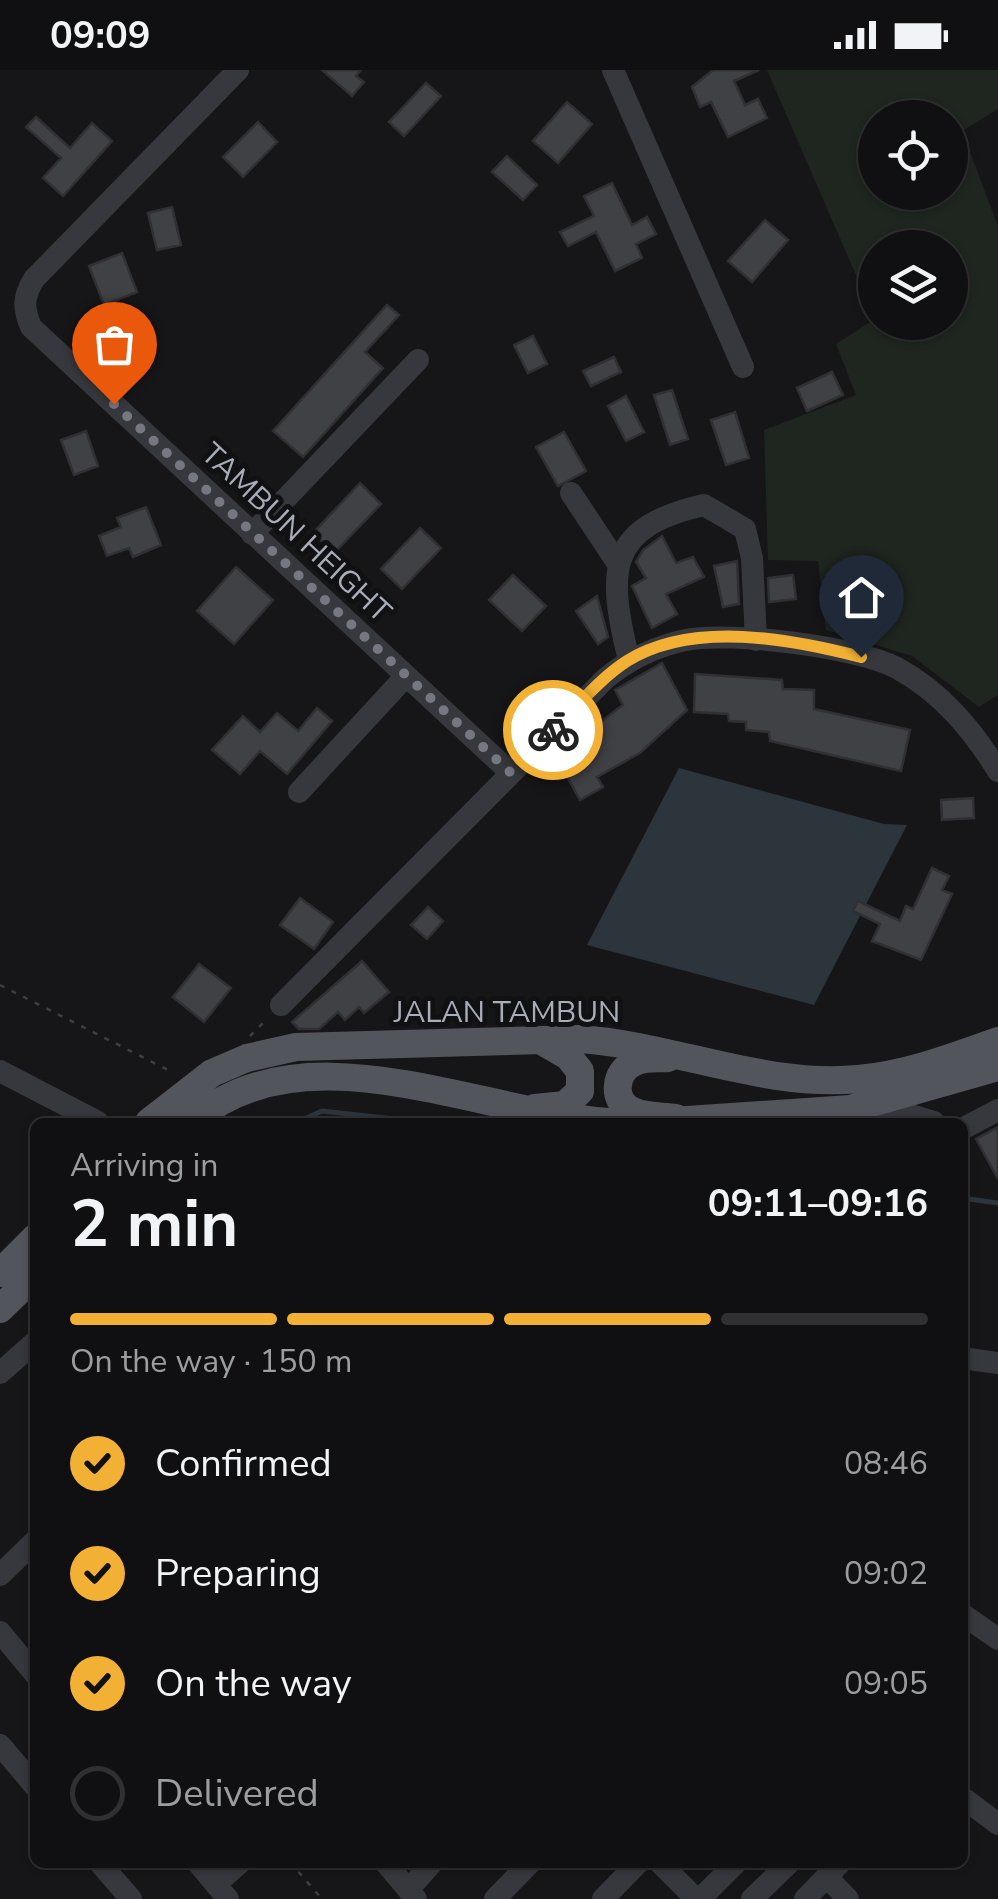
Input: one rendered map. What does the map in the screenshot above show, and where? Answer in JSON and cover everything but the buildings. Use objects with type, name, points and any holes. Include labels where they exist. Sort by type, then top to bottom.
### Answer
[{"type":"main road","points":[[520,1110],[565,1105],[580,1091],[580,1071],[568,1056],[542,1041]]},
{"type":"main road","name":"JALAN TAMBUN","points":[[154,1118],[190,1086],[246,1058],[296,1047],[622,1042],[771,1075],[860,1079],[906,1071],[998,1041]]},
{"type":"main road","points":[[673,1118],[632,1112],[621,1102],[616,1084],[623,1069],[639,1060],[685,1057]]},
{"type":"main road","points":[[717,1118],[850,1109],[998,1067]]},
{"type":"main road","points":[[198,1118],[239,1092],[314,1075],[380,1081],[579,1118]]},
{"type":"main road","points":[[0,1274],[30,1243]]},
{"type":"main road","points":[[0,1310],[30,1280]]},
{"type":"main road","points":[[0,1310],[30,1307]]},
{"type":"street","name":"TAMBUN HEIGHT","points":[[238,70],[34,279],[24,294],[25,312],[31,327],[510,772]]},
{"type":"street","points":[[613,70],[743,367]]},
{"type":"street","points":[[252,534],[418,360]]},
{"type":"street","points":[[571,493],[618,564]]},
{"type":"street","points":[[629,660],[620,626],[618,564],[630,536],[652,521],[704,505],[726,514],[745,529],[752,558],[756,640]]},
{"type":"street","points":[[281,1005],[510,772],[629,660],[686,640],[727,637],[829,649],[894,666],[935,692],[980,742],[998,771]]},
{"type":"street","points":[[299,792],[406,676]]},
{"type":"street","points":[[0,1071],[90,1118]]},
{"type":"street","points":[[850,1109],[921,1118]]},
{"type":"street","points":[[968,1125],[998,1110]]},
{"type":"street","points":[[0,1373],[30,1346]]},
{"type":"street","points":[[968,1359],[998,1364]]},
{"type":"street","points":[[0,1575],[30,1546]]},
{"type":"street","points":[[968,1618],[998,1639]]},
{"type":"street","points":[[5,1648],[30,1670]]},
{"type":"street","points":[[0,1745],[30,1780]]},
{"type":"street","points":[[968,1802],[998,1824]]},
{"type":"street","points":[[105,1868],[131,1899]]},
{"type":"street","points":[[202,1868],[222,1892],[237,1868]]},
{"type":"street","points":[[391,1868],[412,1894],[429,1868]]},
{"type":"street","points":[[495,1899],[525,1868]]},
{"type":"street","points":[[603,1899],[633,1868]]},
{"type":"street","points":[[665,1868],[698,1899],[730,1868]]},
{"type":"street","points":[[752,1899],[784,1868]]},
{"type":"street","points":[[805,1899],[834,1870],[848,1899]]},
{"type":"path","points":[[0,985],[161,1066],[190,1086]]},
{"type":"path","points":[[295,1868],[322,1899]]},
{"type":"shaded area","points":[[767,70],[998,70],[998,109],[968,127],[968,100],[858,100],[858,210],[968,210],[968,147],[998,226],[998,695],[979,707],[912,656],[826,630],[818,561],[768,560],[764,430],[856,395],[836,344],[858,330],[858,340],[968,340],[968,230],[858,230],[858,280]]},
{"type":"shaded area","points":[[679,768],[884,824],[907,825],[814,1005],[587,945]]},
{"type":"waterway","points":[[307,1118],[322,1111],[385,1118]]},
{"type":"waterway","points":[[968,1199],[998,1203]]},
{"type":"way so far","points":[[114,404],[510,772],[553,730]]},
{"type":"route","points":[[553,730],[629,660],[686,640],[727,637],[829,649],[861,657]]}]
